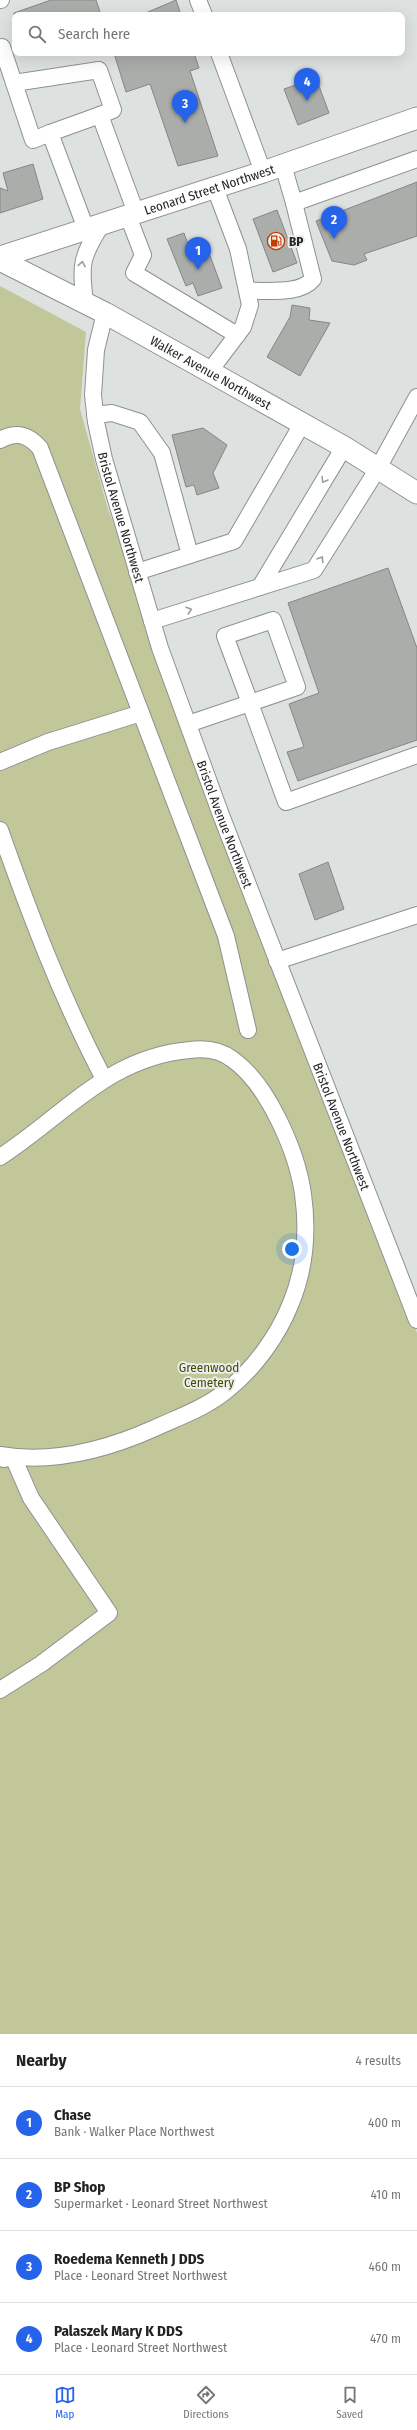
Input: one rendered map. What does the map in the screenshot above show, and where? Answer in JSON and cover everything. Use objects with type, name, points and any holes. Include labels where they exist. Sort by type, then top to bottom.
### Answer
[{"type":"main road","name":"Leonard Street Northwest","points":[[0,258],[263,172],[417,118]]},
{"type":"main road","name":"Walker Avenue Northwest","points":[[0,258],[105,313],[344,447],[377,470],[417,493]]},
{"type":"street","points":[[198,0],[203,12]]},
{"type":"street","points":[[1,44],[14,83],[33,140],[113,110],[98,70],[14,83]]},
{"type":"street","points":[[220,56],[263,172]]},
{"type":"street","points":[[100,115],[132,214],[143,255],[134,273],[237,335]]},
{"type":"street","points":[[50,133],[94,227],[85,251],[81,269],[85,303]]},
{"type":"street","points":[[294,203],[417,159]]},
{"type":"street","points":[[248,291],[296,289],[308,285],[313,279],[283,165]]},
{"type":"street","points":[[209,372],[243,327],[250,305],[238,249],[215,188]]},
{"type":"street","name":"Bristol Avenue Northwest","points":[[105,313],[96,350],[93,395],[95,415],[104,459],[152,622],[188,724],[277,961],[417,1320]]},
{"type":"street","points":[[152,622],[314,570],[377,470],[417,397]]},
{"type":"street","points":[[95,415],[112,413],[140,422],[162,453],[190,555]]},
{"type":"street","points":[[138,572],[234,541],[302,424]]},
{"type":"street","points":[[0,440],[13,435],[24,434],[31,438],[40,448],[226,936],[248,1030]]},
{"type":"street","points":[[260,587],[344,447]]},
{"type":"street","points":[[188,724],[250,703],[297,687],[273,620],[225,636],[250,703],[286,802],[417,755]]},
{"type":"street","points":[[0,762],[48,742],[141,713]]},
{"type":"street","points":[[0,830],[73,1018],[104,1078]]},
{"type":"street","points":[[277,961],[417,916]]},
{"type":"street","points":[[0,1157],[38,1130],[104,1078],[142,1060],[191,1050],[220,1052],[240,1066],[258,1086],[277,1117],[298,1172],[303,1191],[306,1227],[302,1270],[292,1302],[277,1331],[257,1360],[226,1391],[185,1415],[106,1448],[43,1458],[4,1457]]},
{"type":"street","points":[[0,1690],[41,1664],[109,1613],[4,1457]]},
{"type":"green space","name":"Greenwood Cemetery","points":[[0,286],[86,332],[80,409],[107,506],[417,1333],[417,2034],[0,2034]]},
{"type":"building","points":[[51,0],[96,0],[100,12],[17,12]]},
{"type":"building","points":[[176,0],[180,12],[148,12]]},
{"type":"building","points":[[115,56],[195,56],[199,68],[190,71],[218,156],[178,166],[150,84],[126,92]]},
{"type":"building","points":[[316,78],[329,113],[298,125],[284,89]]},
{"type":"building","points":[[33,164],[43,199],[0,213],[0,188],[8,191],[3,173]]},
{"type":"building","points":[[417,182],[417,236],[364,254],[367,260],[354,265],[332,261],[316,221]]},
{"type":"building","points":[[277,210],[297,263],[273,272],[253,219]]},
{"type":"building","points":[[184,233],[190,250],[206,245],[222,288],[198,296],[193,283],[186,286],[167,239]]},
{"type":"building","points":[[292,305],[310,308],[309,320],[330,323],[300,376],[267,357],[290,317]]},
{"type":"building","points":[[203,428],[227,445],[213,473],[219,488],[197,495],[194,485],[186,487],[172,435]]},
{"type":"building","points":[[388,568],[417,648],[417,740],[298,781],[287,752],[304,747],[289,704],[319,693],[288,603]]},
{"type":"building","points":[[328,862],[344,909],[315,920],[299,874]]},
{"type":"place","name":"Palaszek Mary K DDS","points":[[307,101]]},
{"type":"place","name":"Roedema Kenneth J DDS","points":[[185,123]]},
{"type":"place","name":"BP Shop","points":[[334,239]]},
{"type":"place","name":"BP","points":[[276,241]]},
{"type":"place","name":"Chase","points":[[198,270]]}]
